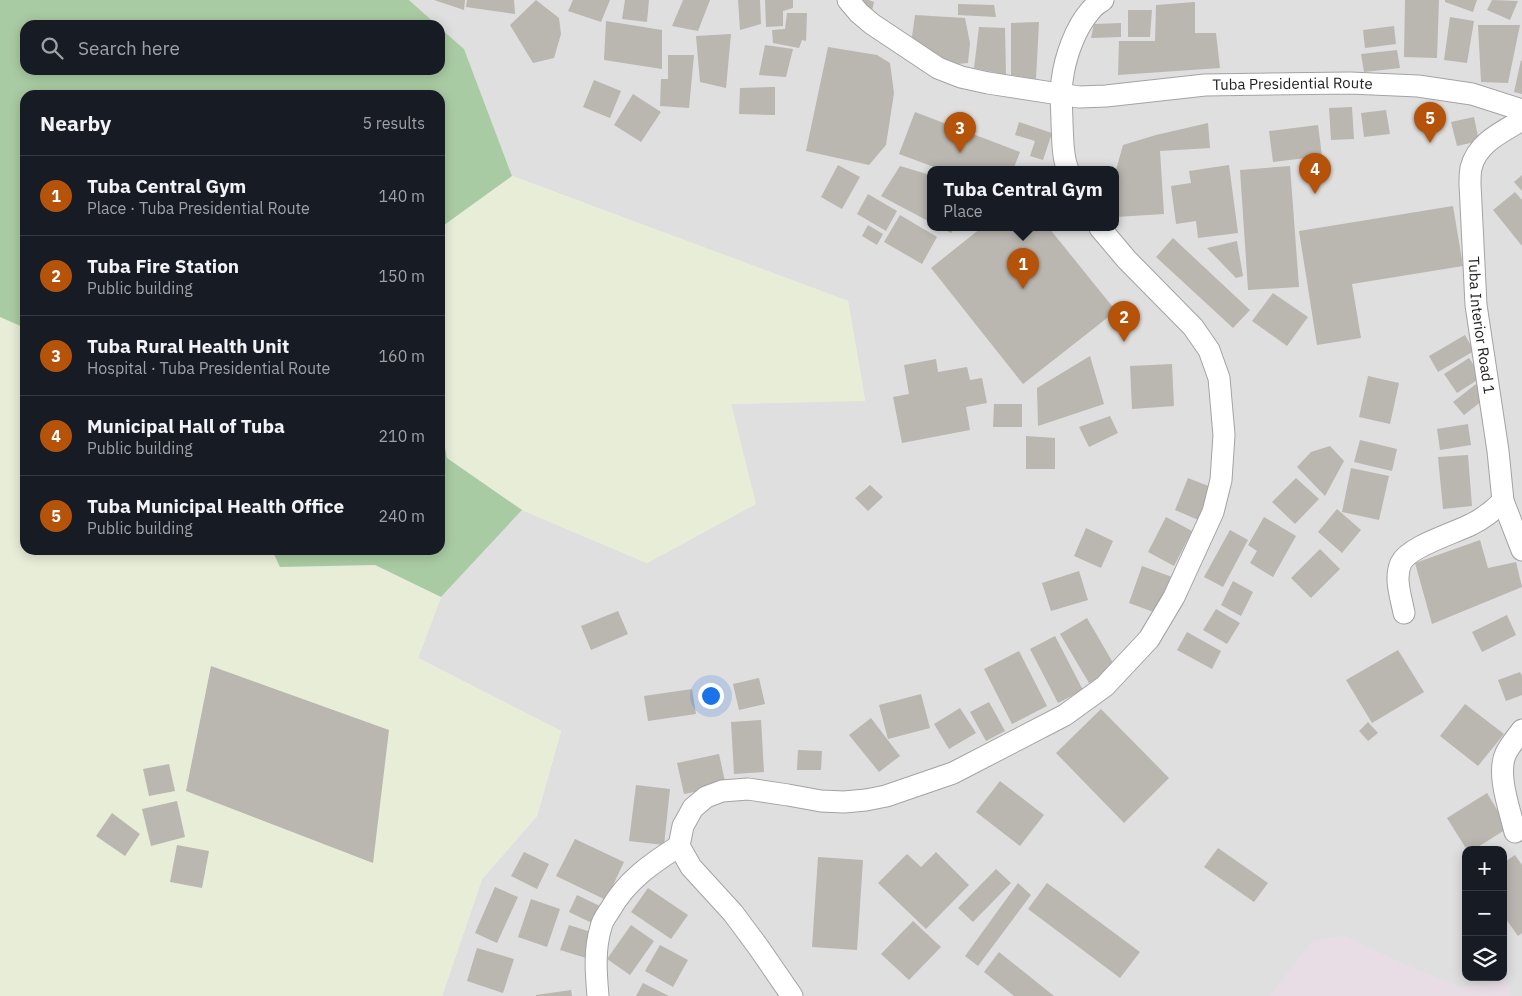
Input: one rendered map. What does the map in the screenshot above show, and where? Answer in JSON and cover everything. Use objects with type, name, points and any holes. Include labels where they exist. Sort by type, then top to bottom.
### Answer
[{"type":"street","name":"Tuba Presidential Route","points":[[848,0],[872,24],[938,68],[961,77],[988,83],[1079,97],[1095,97],[1205,85],[1350,83],[1418,86],[1472,94],[1522,110]]},
{"type":"street","points":[[1066,166],[1061,94],[1066,59],[1076,34],[1091,10],[1103,0]]},
{"type":"street","name":"Tuba Interior Road 1","points":[[1522,120],[1492,138],[1476,154],[1471,168],[1470,184],[1476,305],[1498,451],[1503,501],[1522,550]]},
{"type":"street","points":[[792,996],[743,927],[691,866],[679,846],[683,826],[693,808],[706,797],[722,790],[748,789],[820,801],[844,802],[886,796],[953,773],[1065,714],[1105,686],[1149,639],[1174,598],[1213,512],[1221,480],[1224,457],[1223,408],[1220,378],[1209,350],[1193,327],[1127,260],[1103,231]]},
{"type":"street","points":[[1404,613],[1398,572],[1401,562],[1406,556],[1422,546],[1472,524],[1492,512],[1503,501]]},
{"type":"street","points":[[1515,832],[1503,778],[1503,765],[1506,754],[1522,730]]},
{"type":"street","points":[[598,996],[596,965],[597,944],[601,925],[615,900],[636,876],[679,846]]},
{"type":"shaded area","points":[[409,0],[1522,0],[1522,996],[442,996],[482,879],[537,816],[561,731],[418,658],[441,597],[522,510],[647,563],[755,504],[731,404],[865,400],[848,301],[512,176],[464,50],[445,33],[445,20],[431,20]]},
{"type":"shaded area","points":[[1345,936],[1401,963],[1461,988],[1506,981],[1511,996],[1270,996],[1312,941]]},
{"type":"green space","points":[[0,0],[409,0],[431,20],[20,20],[20,75],[445,75],[445,32],[464,49],[512,176],[445,224],[445,90],[20,90],[20,326],[0,317]]},
{"type":"green space","points":[[512,176],[848,301],[865,401],[731,404],[756,504],[647,563],[522,510],[447,458],[445,448],[445,224]]},
{"type":"green space","points":[[0,317],[20,326],[20,555],[275,555],[281,567],[375,565],[441,597],[418,658],[561,731],[537,816],[482,879],[442,996],[0,996]]},
{"type":"green space","points":[[445,448],[447,458],[522,510],[441,597],[375,565],[280,567],[274,555],[445,555]]},
{"type":"building","points":[[434,0],[465,0],[464,10]]},
{"type":"building","points":[[467,0],[514,0],[515,14],[466,7]]},
{"type":"building","points":[[536,0],[559,18],[561,34],[554,58],[533,63],[510,25]]},
{"type":"building","points":[[573,0],[610,0],[601,22],[568,11]]},
{"type":"building","points":[[625,0],[649,0],[647,22],[622,19]]},
{"type":"building","points":[[683,0],[710,0],[698,31],[672,26]]},
{"type":"building","points":[[738,0],[760,0],[761,24],[740,30]]},
{"type":"building","points":[[765,0],[793,0],[793,8],[783,11],[783,26],[766,27]]},
{"type":"building","points":[[853,0],[869,0],[874,2],[872,11]]},
{"type":"building","points":[[1405,0],[1439,0],[1437,58],[1404,57]]},
{"type":"building","points":[[1445,0],[1477,0],[1473,12],[1445,2]]},
{"type":"building","points":[[1492,0],[1518,1],[1510,20],[1487,10]]},
{"type":"building","points":[[1195,2],[1195,33],[1216,33],[1220,68],[1118,75],[1119,41],[1155,41],[1156,5]]},
{"type":"building","points":[[958,4],[994,5],[996,17],[958,15]]},
{"type":"building","points":[[1128,10],[1152,10],[1150,37],[1128,37]]},
{"type":"building","points":[[787,13],[807,13],[806,41],[802,40],[799,48],[773,43],[772,30],[785,29]]},
{"type":"building","points":[[915,15],[965,18],[970,43],[968,63],[945,65],[911,44]]},
{"type":"building","points":[[1450,17],[1474,21],[1467,63],[1444,60]]},
{"type":"building","points":[[606,21],[662,30],[662,69],[604,60]]},
{"type":"building","points":[[1039,22],[1036,79],[1011,75],[1011,23]]},
{"type":"building","points":[[1121,23],[1121,37],[1091,38],[1094,24]]},
{"type":"building","points":[[1478,25],[1520,25],[1508,83],[1481,82]]},
{"type":"building","points":[[1394,26],[1396,44],[1365,48],[1363,30]]},
{"type":"building","points":[[979,27],[1005,28],[1006,75],[974,68]]},
{"type":"building","points":[[731,34],[726,88],[700,82],[696,36]]},
{"type":"building","points":[[765,45],[793,49],[786,77],[759,75]]},
{"type":"building","points":[[828,47],[877,55],[890,63],[894,93],[886,145],[869,165],[806,151]]},
{"type":"building","points":[[1397,50],[1400,68],[1364,72],[1361,54]]},
{"type":"building","points":[[668,55],[694,55],[689,108],[660,106],[661,79],[668,79]]},
{"type":"building","points":[[1522,61],[1522,94],[1514,92]]},
{"type":"building","points":[[594,80],[621,91],[610,118],[583,107]]},
{"type":"building","points":[[775,87],[775,115],[739,114],[740,88]]},
{"type":"building","points":[[633,94],[661,112],[641,142],[614,125]]},
{"type":"building","points":[[1352,107],[1354,139],[1331,140],[1329,108]]},
{"type":"building","points":[[1386,110],[1390,134],[1364,137],[1361,113]]},
{"type":"building","points":[[915,112],[1020,152],[1015,166],[931,166],[899,154]]},
{"type":"building","points":[[1474,117],[1479,141],[1457,146],[1451,122]]},
{"type":"building","points":[[1019,122],[1052,133],[1043,160],[1030,156],[1035,141],[1015,135]]},
{"type":"building","points":[[1208,123],[1210,148],[1160,151],[1164,214],[1119,217],[1119,166],[1117,166],[1123,145]]},
{"type":"building","points":[[1318,125],[1322,156],[1273,162],[1269,131]]},
{"type":"building","points":[[838,165],[860,177],[842,209],[821,197]]},
{"type":"building","points":[[1229,165],[1238,233],[1198,238],[1196,221],[1176,224],[1171,186],[1191,183],[1189,171]]},
{"type":"building","points":[[900,166],[927,174],[927,220],[881,196]]},
{"type":"building","points":[[1290,166],[1299,287],[1248,290],[1240,170]]},
{"type":"building","points":[[1522,175],[1522,191],[1514,182]]},
{"type":"building","points":[[1515,192],[1522,200],[1522,246],[1493,210]]},
{"type":"building","points":[[868,194],[897,211],[886,231],[857,214]]},
{"type":"building","points":[[1453,206],[1463,266],[1352,284],[1361,338],[1317,345],[1299,231]]},
{"type":"building","points":[[900,215],[937,237],[922,264],[884,242]]},
{"type":"building","points":[[868,225],[883,234],[877,245],[862,236]]},
{"type":"building","points":[[977,231],[1051,231],[1116,311],[1023,384],[931,268]]},
{"type":"building","points":[[1173,238],[1250,310],[1233,328],[1156,257]]},
{"type":"building","points":[[1237,241],[1243,276],[1236,278],[1207,248]]},
{"type":"building","points":[[1273,293],[1308,317],[1287,346],[1252,321]]},
{"type":"building","points":[[1465,335],[1474,351],[1438,372],[1429,356]]},
{"type":"building","points":[[1090,356],[1104,404],[1038,426],[1037,388]]},
{"type":"building","points":[[1469,358],[1482,377],[1457,393],[1444,374]]},
{"type":"building","points":[[936,359],[938,372],[967,367],[970,380],[982,378],[987,403],[966,407],[970,430],[902,443],[893,397],[909,394],[904,365]]},
{"type":"building","points":[[1172,364],[1174,406],[1132,409],[1130,366]]},
{"type":"building","points":[[1368,376],[1399,383],[1390,424],[1359,417]]},
{"type":"building","points":[[1476,384],[1487,397],[1464,415],[1453,402]]},
{"type":"building","points":[[994,404],[1022,404],[1022,427],[993,427]]},
{"type":"building","points":[[1110,416],[1118,433],[1089,447],[1079,427]]},
{"type":"building","points":[[1468,424],[1471,445],[1440,450],[1437,429]]},
{"type":"building","points":[[1026,436],[1055,438],[1055,469],[1026,469]]},
{"type":"building","points":[[1360,440],[1397,449],[1392,471],[1354,462]]},
{"type":"building","points":[[1330,446],[1344,461],[1325,496],[1297,467],[1311,452]]},
{"type":"building","points":[[1468,455],[1472,506],[1443,509],[1438,457]]},
{"type":"building","points":[[1351,468],[1389,476],[1379,520],[1342,512]]},
{"type":"building","points":[[1188,478],[1216,489],[1203,522],[1175,510]]},
{"type":"building","points":[[1296,478],[1319,499],[1295,524],[1272,502]]},
{"type":"building","points":[[870,485],[883,497],[868,511],[855,498]]},
{"type":"building","points":[[1337,509],[1361,530],[1342,553],[1318,532]]},
{"type":"building","points":[[1166,517],[1192,531],[1174,566],[1148,552]]},
{"type":"building","points":[[1264,517],[1296,536],[1273,577],[1250,563],[1257,551],[1248,545]]},
{"type":"building","points":[[1086,528],[1113,541],[1101,568],[1074,556]]},
{"type":"building","points":[[1230,530],[1248,540],[1223,587],[1204,577]]},
{"type":"building","points":[[1480,540],[1488,568],[1516,562],[1522,587],[1432,624],[1415,563]]},
{"type":"building","points":[[1320,549],[1340,569],[1311,598],[1291,578]]},
{"type":"building","points":[[1142,566],[1172,577],[1159,614],[1129,603]]},
{"type":"building","points":[[1079,571],[1088,600],[1051,611],[1042,583]]},
{"type":"building","points":[[1233,581],[1253,592],[1241,616],[1221,605]]},
{"type":"building","points":[[1216,609],[1240,623],[1227,644],[1203,630]]},
{"type":"building","points":[[618,611],[628,634],[591,650],[581,626]]},
{"type":"building","points":[[1507,615],[1516,635],[1482,652],[1472,632]]},
{"type":"building","points":[[1087,618],[1116,668],[1089,683],[1060,634]]},
{"type":"building","points":[[1187,632],[1221,651],[1212,669],[1177,650]]},
{"type":"building","points":[[1055,636],[1083,690],[1058,703],[1030,649]]},
{"type":"building","points":[[1398,650],[1424,692],[1372,723],[1346,680]]},
{"type":"building","points":[[1019,651],[1047,706],[1012,724],[984,669]]},
{"type":"building","points":[[211,666],[389,730],[373,863],[186,791]]},
{"type":"building","points":[[1520,672],[1522,676],[1522,695],[1506,701],[1498,680]]},
{"type":"building","points":[[759,678],[765,704],[739,710],[733,684]]},
{"type":"building","points":[[692,689],[696,714],[648,721],[644,696]]},
{"type":"building","points":[[921,694],[930,728],[888,739],[879,705]]},
{"type":"building","points":[[989,702],[1005,731],[986,741],[970,712]]},
{"type":"building","points":[[1465,704],[1504,734],[1478,766],[1440,736]]},
{"type":"building","points":[[960,708],[976,733],[949,749],[934,724]]},
{"type":"building","points":[[1101,709],[1169,778],[1124,823],[1056,753]]},
{"type":"building","points":[[871,718],[900,756],[879,772],[849,735]]},
{"type":"building","points":[[761,720],[764,772],[734,774],[731,722]]},
{"type":"building","points":[[1368,722],[1378,733],[1368,741],[1359,731]]},
{"type":"building","points":[[798,750],[822,751],[821,770],[797,770]]},
{"type":"building","points":[[719,754],[726,786],[684,794],[677,763]]},
{"type":"building","points":[[169,764],[175,791],[149,796],[143,769]]},
{"type":"building","points":[[1000,781],[1044,815],[1020,846],[976,812]]},
{"type":"building","points":[[636,785],[670,789],[664,845],[629,841]]},
{"type":"building","points":[[1487,793],[1508,828],[1479,846],[1464,846],[1447,818]]},
{"type":"building","points":[[177,801],[185,837],[151,846],[142,809]]},
{"type":"building","points":[[112,813],[140,834],[125,856],[96,836]]},
{"type":"building","points":[[575,839],[624,862],[606,900],[556,876]]},
{"type":"building","points":[[177,845],[209,851],[202,888],[170,882]]},
{"type":"building","points":[[1218,848],[1268,883],[1254,902],[1204,867]]},
{"type":"building","points":[[524,852],[549,864],[537,889],[511,876]]},
{"type":"building","points":[[936,852],[969,885],[926,929],[878,883],[907,854],[921,867]]},
{"type":"building","points":[[1515,855],[1522,865],[1522,933],[1518,936],[1507,921],[1507,860]]},
{"type":"building","points":[[818,857],[863,860],[857,950],[812,947]]},
{"type":"building","points":[[996,869],[1011,883],[973,922],[958,908]]},
{"type":"building","points":[[1018,883],[1031,895],[978,966],[965,956]]},
{"type":"building","points":[[1047,883],[1140,952],[1120,978],[1028,909]]},
{"type":"building","points":[[495,887],[518,897],[497,943],[475,933]]},
{"type":"building","points":[[648,888],[688,915],[671,939],[631,912]]},
{"type":"building","points":[[577,895],[602,907],[594,924],[569,912]]},
{"type":"building","points":[[531,899],[560,909],[547,947],[518,937]]},
{"type":"building","points":[[913,921],[941,947],[909,980],[881,954]]},
{"type":"building","points":[[569,925],[594,933],[586,958],[560,950]]},
{"type":"building","points":[[631,925],[654,941],[630,975],[607,959]]},
{"type":"building","points":[[660,945],[688,960],[673,987],[645,971]]},
{"type":"building","points":[[477,948],[514,959],[503,993],[467,981]]},
{"type":"building","points":[[999,952],[1054,996],[1014,996],[984,972]]},
{"type":"building","points":[[643,983],[669,996],[636,996]]},
{"type":"building","points":[[571,990],[572,996],[536,996],[536,995]]},
{"type":"place","name":"Tuba Municipal Health Office","points":[[1430,143]]},
{"type":"place","name":"Tuba Rural Health Unit","points":[[960,153]]},
{"type":"place","name":"Municipal Hall of Tuba","points":[[1315,194]]},
{"type":"place","name":"Tuba Central Gym","points":[[1023,289]]},
{"type":"place","name":"Tuba Fire Station","points":[[1124,342]]}]
